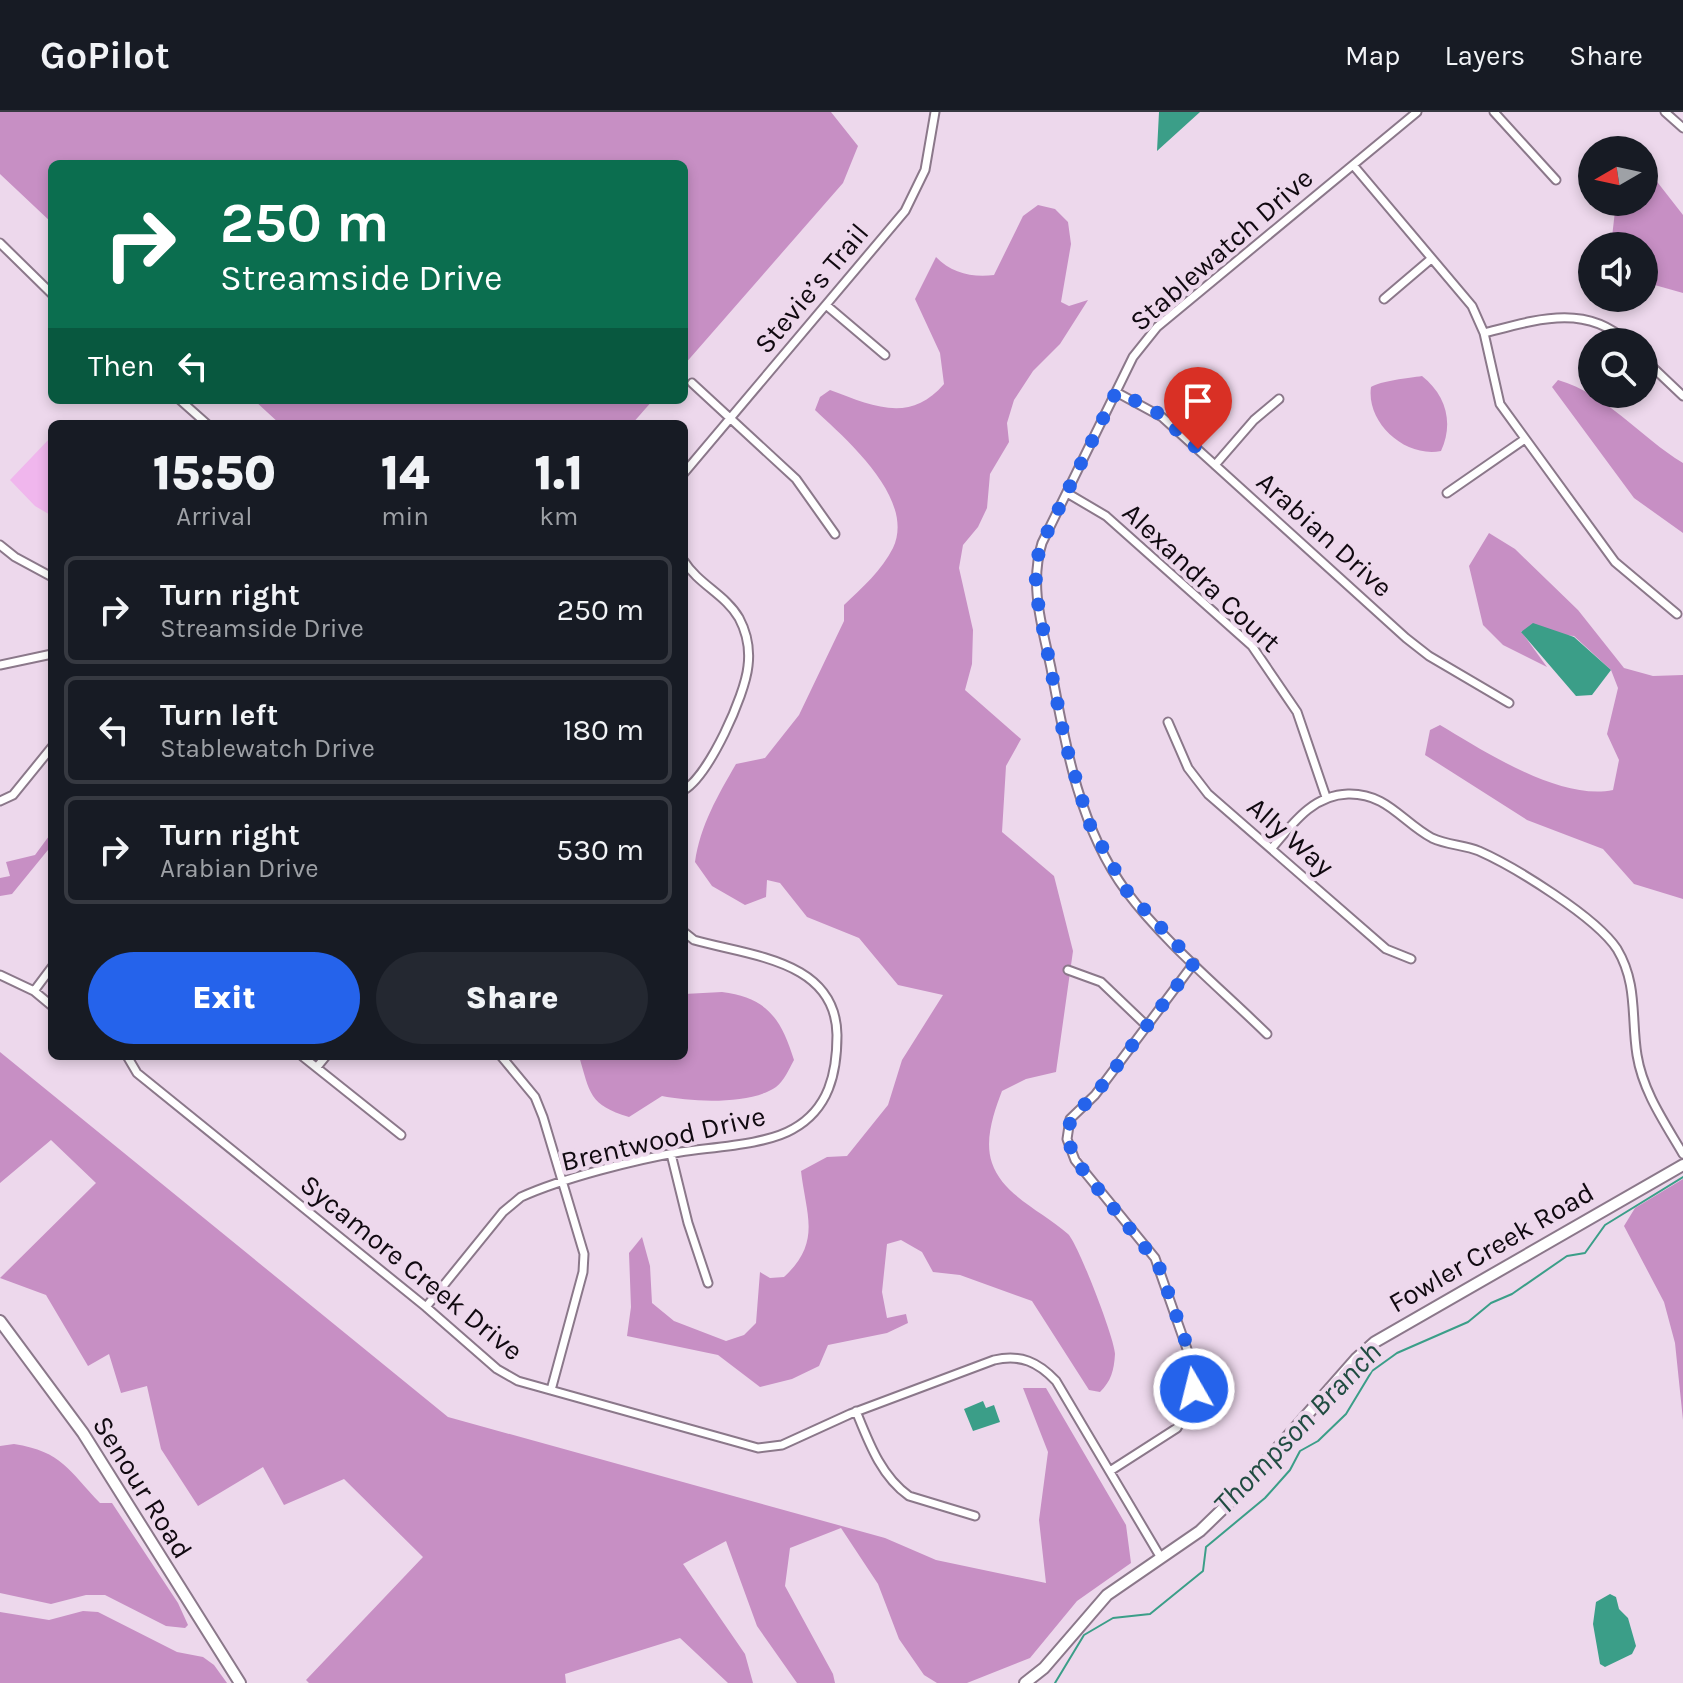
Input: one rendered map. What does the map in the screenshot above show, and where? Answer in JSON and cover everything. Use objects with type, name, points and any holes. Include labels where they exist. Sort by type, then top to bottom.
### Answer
[{"type":"main road","name":"Fowler Creek Road","points":[[1025,1683],[1044,1668],[1107,1595],[1200,1531],[1233,1499],[1356,1359],[1375,1342],[1683,1165]]},
{"type":"main road","name":"Senour Road","points":[[0,1321],[83,1433],[240,1683]]},
{"type":"street","name":"Stevie’s Trail","points":[[688,468],[905,211],[916,193],[931,148],[935,112]]},
{"type":"street","name":"Stablewatch Drive","points":[[1267,1034],[1194,963],[1126,890],[1089,823],[1065,742],[1037,598],[1035,566],[1042,543],[1133,357],[1157,327],[1417,112]]},
{"type":"street","points":[[1494,112],[1556,180]]},
{"type":"street","points":[[1665,112],[1683,128]]},
{"type":"street","points":[[1353,165],[1472,306],[1484,333],[1500,404],[1525,439],[1615,562],[1677,614]]},
{"type":"street","points":[[0,243],[48,290]]},
{"type":"street","points":[[1384,299],[1431,259]]},
{"type":"street","points":[[826,305],[885,355]]},
{"type":"street","points":[[1484,333],[1540,319],[1575,317],[1608,328]]},
{"type":"street","points":[[1658,372],[1683,396]]},
{"type":"street","points":[[692,383],[796,479],[835,534]]},
{"type":"street","name":"Arabian Drive","points":[[1116,392],[1153,409],[1417,647],[1509,703]]},
{"type":"street","points":[[1215,465],[1254,420],[1279,399]]},
{"type":"street","points":[[184,404],[202,420]]},
{"type":"street","points":[[1447,493],[1525,439]]},
{"type":"street","name":"Alexandra Court","points":[[1067,493],[1106,516],[1252,646],[1297,712],[1326,797]]},
{"type":"street","points":[[0,545],[48,575]]},
{"type":"street","points":[[688,567],[696,578],[735,612],[749,647],[744,685],[709,762],[699,778],[688,787]]},
{"type":"street","points":[[0,665],[48,655]]},
{"type":"street","name":"Ally Way","points":[[1168,722],[1180,751],[1199,783],[1386,949],[1411,959]]},
{"type":"street","points":[[0,801],[13,795],[48,752]]},
{"type":"street","points":[[1272,848],[1295,820],[1326,797],[1346,794],[1381,800],[1433,838],[1479,851],[1595,922],[1624,965],[1634,994],[1637,1054],[1648,1094],[1683,1154]]},
{"type":"street","name":"Brentwood Drive","points":[[426,1307],[513,1202],[562,1183],[671,1154],[792,1130],[821,1104],[832,1084],[837,1061],[833,1008],[823,989],[805,973],[778,962],[694,940],[688,935]]},
{"type":"street","points":[[1110,1471],[1173,1432],[1186,1414],[1194,1389],[1191,1357],[1158,1264],[1075,1160],[1067,1139],[1073,1115],[1095,1095],[1194,963]]},
{"type":"street","points":[[1068,970],[1101,982],[1148,1027]]},
{"type":"street","points":[[34,991],[48,972]]},
{"type":"street","points":[[0,975],[34,991],[48,1003]]},
{"type":"street","name":"Sycamore Creek Drive","points":[[129,1060],[137,1073],[426,1307],[497,1369],[518,1381],[758,1448],[782,1445],[856,1411],[994,1360],[1016,1357],[1042,1366],[1056,1381],[1161,1558]]},
{"type":"street","points":[[307,1060],[401,1135]]},
{"type":"street","points":[[317,1067],[323,1060]]},
{"type":"street","points":[[504,1060],[535,1097],[585,1263],[551,1390]]},
{"type":"street","points":[[671,1154],[688,1223],[708,1283]]},
{"type":"street","points":[[856,1411],[883,1468],[901,1491],[975,1516]]},
{"type":"shaded area","points":[[0,112],[831,112],[858,146],[843,183],[688,360],[688,160],[48,160],[48,219],[0,174]]},
{"type":"shaded area","points":[[1159,112],[1200,112],[1157,151]]},
{"type":"shaded area","points":[[1658,183],[1683,215],[1683,293],[1658,286],[1658,232],[1613,232],[1614,216],[1658,216]]},
{"type":"shaded area","points":[[1038,205],[1055,209],[1068,222],[1071,244],[1061,302],[1069,306],[1088,300],[1060,344],[1033,371],[1014,400],[1007,423],[1009,442],[990,474],[987,508],[978,527],[963,545],[959,568],[973,630],[972,664],[965,690],[1021,739],[1006,766],[1002,832],[1054,876],[1073,951],[1056,1072],[1026,1079],[1002,1091],[993,1117],[989,1145],[992,1163],[1005,1185],[1073,1241],[1109,1331],[1115,1354],[1113,1371],[1100,1392],[1089,1390],[1032,1301],[960,1275],[933,1272],[922,1252],[901,1240],[887,1244],[882,1292],[887,1318],[906,1314],[908,1323],[887,1333],[828,1345],[819,1366],[792,1379],[760,1387],[718,1355],[627,1336],[631,1307],[629,1253],[642,1237],[650,1266],[652,1303],[674,1321],[726,1341],[744,1335],[756,1323],[760,1272],[770,1278],[784,1277],[803,1252],[809,1227],[801,1171],[827,1157],[847,1156],[888,1105],[902,1060],[943,995],[898,985],[859,938],[807,917],[780,883],[767,880],[766,897],[745,905],[712,886],[695,862],[697,849],[711,811],[736,764],[765,758],[799,715],[844,621],[844,605],[865,585],[893,548],[898,529],[895,510],[887,491],[860,454],[815,410],[820,397],[830,390],[876,406],[904,408],[931,396],[944,384],[940,353],[915,299],[936,257],[948,267],[963,273],[994,275],[1023,216]]},
{"type":"shaded area","points":[[1422,376],[1437,392],[1445,410],[1447,430],[1441,451],[1414,449],[1391,435],[1381,425],[1371,400],[1371,387],[1375,385]]},
{"type":"shaded area","points":[[1558,380],[1578,388],[1578,408],[1611,408],[1683,463],[1683,533],[1634,498],[1552,387]]},
{"type":"shaded area","points":[[258,404],[650,404],[636,420],[276,420]]},
{"type":"shaded area","points":[[48,440],[48,514],[35,506],[10,480]]},
{"type":"shaded area","points":[[1489,533],[1515,549],[1578,610],[1624,668],[1653,676],[1683,675],[1683,899],[1634,884],[1603,849],[1527,820],[1425,755],[1430,730],[1440,725],[1501,760],[1547,781],[1592,791],[1613,790],[1619,760],[1607,734],[1618,688],[1611,670],[1574,636],[1521,631],[1547,667],[1503,645],[1483,625],[1469,566]]},
{"type":"shaded area","points":[[1533,623],[1574,637],[1611,670],[1592,695],[1576,696],[1521,632]]},
{"type":"shaded area","points":[[48,837],[48,850],[12,894],[0,896],[0,878],[10,876],[6,862],[35,855]]},
{"type":"shaded area","points":[[722,992],[762,1005],[778,1022],[794,1060],[784,1078],[776,1087],[751,1097],[704,1101],[662,1096],[629,1117],[606,1108],[593,1096],[580,1060],[688,1060],[688,994]]},
{"type":"shaded area","points":[[0,1052],[448,1417],[885,1538],[936,1560],[1046,1583],[1039,1520],[1048,1452],[1023,1388],[1046,1388],[1126,1525],[1131,1563],[1077,1601],[1030,1658],[967,1683],[937,1683],[924,1675],[899,1639],[878,1584],[841,1528],[790,1548],[785,1586],[835,1683],[797,1683],[757,1626],[726,1541],[683,1564],[745,1654],[753,1683],[728,1683],[680,1638],[565,1674],[566,1683],[309,1683],[306,1680],[423,1557],[344,1479],[284,1505],[263,1467],[198,1506],[161,1449],[147,1386],[121,1393],[109,1354],[88,1366],[46,1295],[0,1278],[96,1183],[51,1140],[0,1183]]},
{"type":"shaded area","points":[[1683,1179],[1683,1420],[1675,1343],[1664,1302],[1624,1226],[1635,1208]]},
{"type":"shaded area","points":[[983,1401],[986,1408],[994,1405],[1000,1422],[973,1431],[964,1409]]},
{"type":"shaded area","points":[[14,1444],[54,1457],[100,1503],[112,1503],[178,1603],[188,1625],[185,1628],[166,1626],[105,1595],[86,1595],[51,1604],[0,1593],[0,1446]]},
{"type":"shaded area","points":[[1610,1594],[1616,1597],[1619,1609],[1628,1618],[1636,1646],[1632,1654],[1605,1667],[1600,1664],[1593,1624],[1596,1602]]},
{"type":"shaded area","points":[[83,1611],[98,1612],[177,1652],[203,1657],[214,1665],[227,1683],[0,1683],[0,1612],[49,1620]]},
{"type":"waterway","name":"Thompson Branch","points":[[1055,1683],[1084,1635],[1113,1618],[1150,1614],[1203,1571],[1206,1547],[1265,1498],[1290,1470],[1300,1451],[1318,1441],[1346,1414],[1372,1371],[1397,1353],[1468,1322],[1491,1303],[1512,1294],[1567,1256],[1585,1253],[1605,1225],[1683,1177]]},
{"type":"route","points":[[1194,1389],[1191,1357],[1158,1264],[1075,1160],[1066,1134],[1073,1115],[1095,1095],[1194,963],[1126,890],[1089,823],[1065,742],[1037,598],[1035,566],[1042,543],[1116,392],[1153,409],[1198,449]]}]
